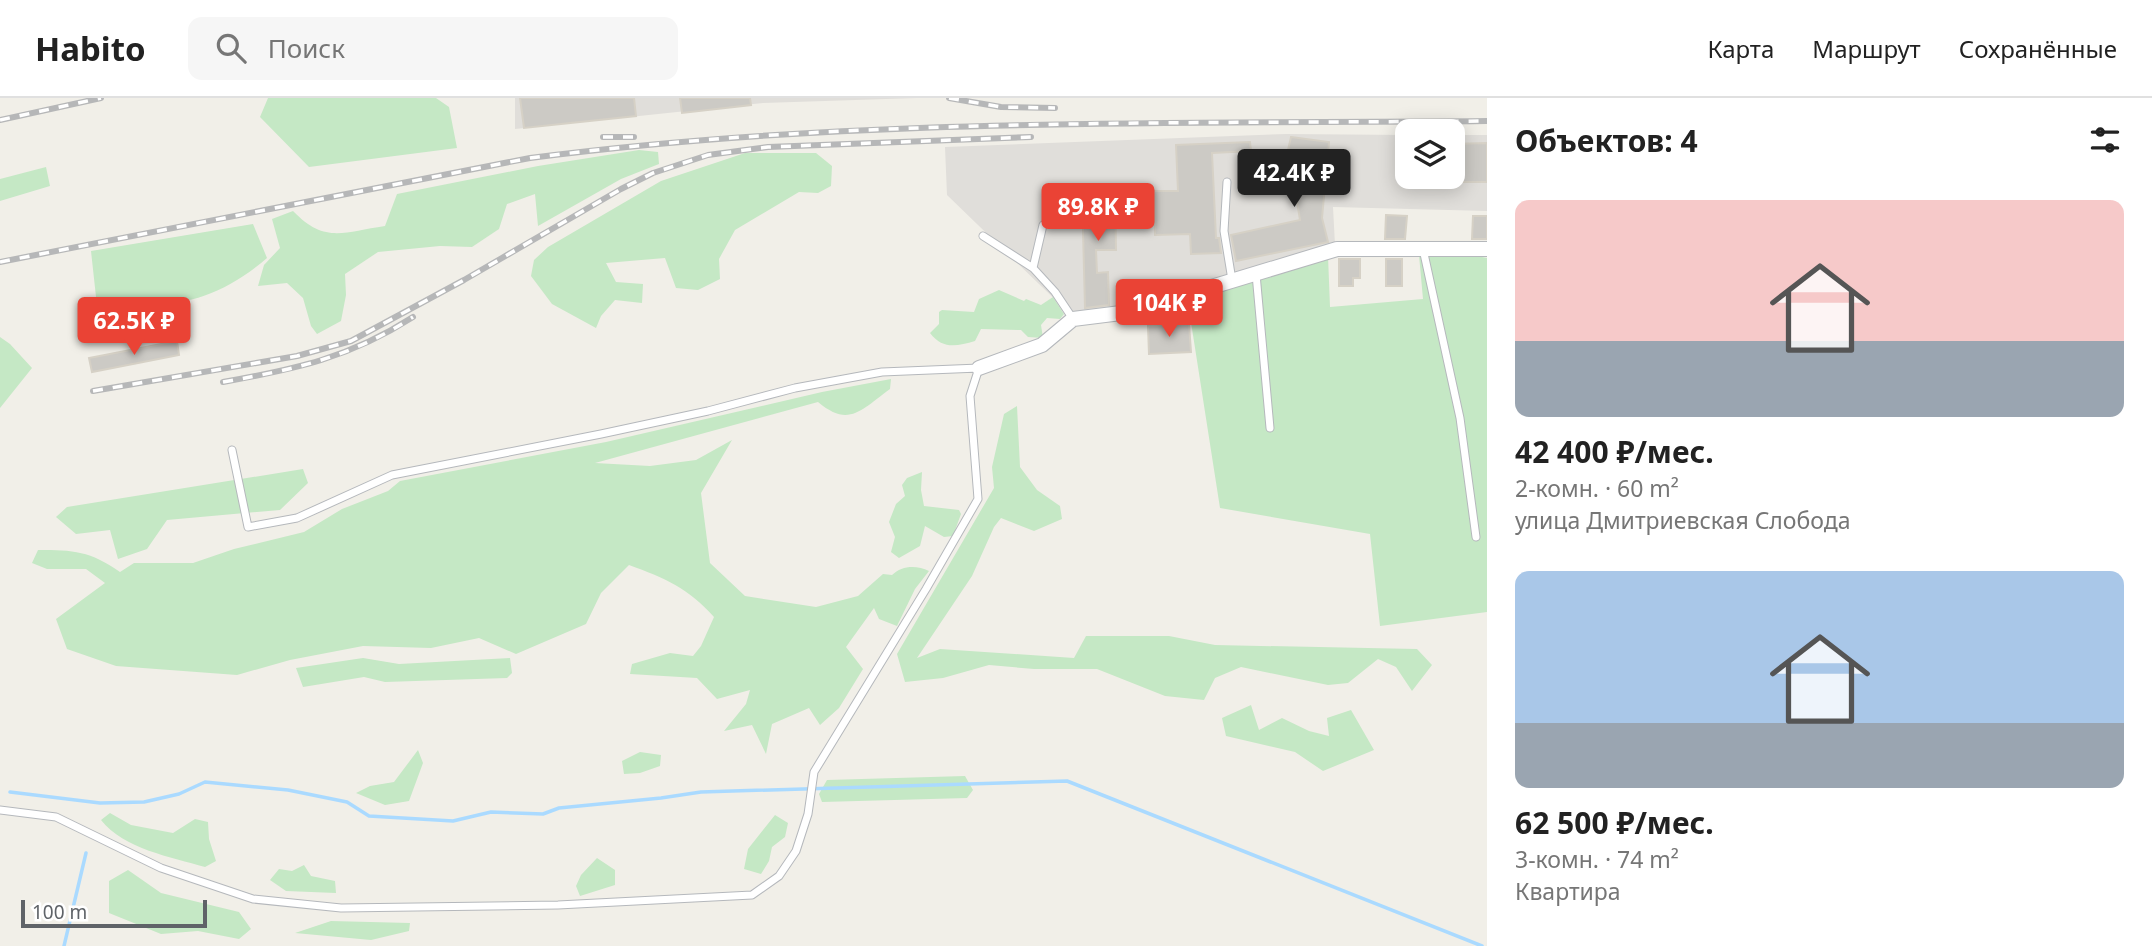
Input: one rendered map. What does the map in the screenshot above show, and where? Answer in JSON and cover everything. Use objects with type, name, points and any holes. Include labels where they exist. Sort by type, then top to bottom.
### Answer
[{"type":"street","points":[[979,368],[1042,345],[1073,319],[1129,312],[1337,249],[1487,249]]},
{"type":"lane","points":[[1227,182],[1224,231],[1232,280]]},
{"type":"lane","points":[[1033,268],[1043,225]]},
{"type":"lane","points":[[983,236],[1033,268],[1055,292],[1073,319]]},
{"type":"lane","points":[[1423,248],[1460,418],[1476,537]]},
{"type":"lane","points":[[1256,273],[1270,428]]},
{"type":"lane","points":[[0,810],[56,817],[161,867],[253,899],[341,908],[558,905],[752,895],[779,876],[796,851],[810,800],[814,772],[978,499],[970,396],[979,368],[870,374],[795,388],[601,434],[392,475],[297,518],[248,527],[232,450]]},
{"type":"shaded area","points":[[515,98],[917,98],[763,103],[515,129]]},
{"type":"shaded area","points":[[1286,134],[1395,135],[1395,189],[1465,189],[1465,135],[1487,135],[1487,211],[1333,207],[1335,245],[1111,311],[1070,314],[947,195],[945,147]]},
{"type":"green space","points":[[268,98],[436,98],[449,107],[457,148],[309,167],[260,117]]},
{"type":"green space","points":[[639,150],[658,152],[659,164],[621,179],[538,226],[535,194],[507,204],[499,229],[472,247],[440,246],[378,252],[345,274],[346,295],[341,321],[317,334],[311,326],[303,298],[287,283],[258,286],[264,265],[280,248],[272,219],[293,211],[315,228],[325,232],[346,233],[385,226],[397,194],[538,166]]},
{"type":"green space","points":[[745,153],[816,153],[832,166],[831,186],[818,193],[799,192],[735,230],[719,259],[720,279],[698,290],[676,288],[665,258],[606,263],[616,282],[643,284],[642,303],[615,300],[601,316],[596,328],[552,304],[531,276],[534,260],[548,247],[661,181]]},
{"type":"green space","points":[[46,167],[50,186],[0,201],[0,179]]},
{"type":"green space","points":[[253,224],[267,258],[230,284],[191,300],[150,305],[105,300],[101,306],[97,306],[91,251]]},
{"type":"green space","points":[[1419,255],[1472,255],[1487,258],[1487,612],[1380,626],[1370,534],[1220,508],[1188,303],[1328,256],[1330,307],[1423,299]]},
{"type":"green space","points":[[999,290],[1041,305],[1053,297],[1064,314],[1060,319],[1047,318],[1041,325],[1043,338],[1028,337],[1021,330],[981,329],[975,341],[951,345],[940,342],[930,333],[939,324],[939,312],[942,310],[974,312],[979,299]]},
{"type":"green space","points":[[0,337],[32,368],[0,408]]},
{"type":"green space","points":[[891,379],[890,389],[855,413],[838,414],[818,402],[595,463],[650,466],[696,460],[732,440],[701,493],[710,563],[745,596],[816,607],[858,596],[883,574],[892,575],[900,569],[910,567],[929,571],[915,589],[897,626],[879,619],[874,608],[846,647],[863,669],[839,708],[820,725],[809,708],[772,724],[766,754],[752,725],[724,731],[746,704],[750,690],[717,699],[697,678],[630,674],[632,664],[670,653],[693,656],[701,646],[714,617],[695,598],[675,585],[629,565],[601,593],[586,624],[516,654],[479,638],[431,648],[363,646],[290,660],[237,675],[116,666],[67,649],[56,619],[105,583],[86,569],[47,569],[32,563],[38,550],[62,550],[90,556],[120,572],[134,563],[193,563],[234,549],[304,532],[342,509],[388,491],[400,481],[606,442],[822,392]]},
{"type":"green space","points":[[1017,406],[1020,467],[1037,490],[1060,506],[1062,519],[1034,531],[1001,518],[994,527],[972,576],[917,658],[940,649],[1074,658],[1086,636],[1169,636],[1215,645],[1417,649],[1432,665],[1412,691],[1396,667],[1378,659],[1348,683],[1328,685],[1241,667],[1215,678],[1204,700],[1165,696],[1097,669],[1034,669],[989,665],[943,678],[905,682],[897,654],[994,488],[992,467],[1004,414]]},
{"type":"green space","points":[[303,469],[308,483],[280,510],[167,520],[147,549],[118,559],[110,530],[76,534],[56,517],[67,507]]},
{"type":"green space","points":[[922,472],[924,506],[959,510],[961,514],[953,536],[944,537],[925,526],[920,546],[899,558],[891,552],[895,537],[889,522],[896,504],[905,496],[902,485],[907,478]]},
{"type":"green space","points":[[363,658],[399,664],[510,658],[512,673],[507,678],[385,682],[364,677],[303,687],[296,668]]},
{"type":"green space","points":[[1251,705],[1259,730],[1282,718],[1309,731],[1329,736],[1327,718],[1351,710],[1374,750],[1323,771],[1295,752],[1226,736],[1222,718]]},
{"type":"green space","points":[[418,750],[423,763],[409,801],[385,805],[356,793],[370,786],[394,782]]},
{"type":"green space","points":[[640,752],[661,755],[660,766],[640,773],[624,774],[622,761]]},
{"type":"green space","points":[[965,776],[973,790],[967,798],[822,802],[819,794],[827,780]]},
{"type":"green space","points":[[110,813],[131,825],[173,833],[195,819],[208,822],[209,839],[216,861],[205,867],[135,845],[111,830],[101,820]]},
{"type":"green space","points":[[775,815],[788,823],[785,837],[772,847],[769,861],[761,874],[744,869],[748,849]]},
{"type":"green space","points":[[597,858],[615,870],[615,885],[580,896],[576,886],[581,875]]},
{"type":"green space","points":[[304,865],[311,876],[335,881],[336,893],[286,891],[270,880],[279,869],[292,871]]},
{"type":"green space","points":[[128,870],[161,893],[239,912],[251,929],[239,939],[198,931],[161,934],[109,913],[109,881]]},
{"type":"green space","points":[[331,921],[410,923],[409,931],[371,940],[295,933]]},
{"type":"building","points":[[520,98],[634,98],[636,116],[524,128]]},
{"type":"building","points":[[680,98],[750,98],[751,105],[682,113]]},
{"type":"building","points":[[1291,137],[1329,142],[1322,218],[1328,242],[1236,261],[1231,235],[1300,220],[1296,195],[1302,153],[1288,150]]},
{"type":"building","points":[[1250,142],[1251,151],[1212,153],[1216,238],[1219,238],[1221,253],[1191,254],[1190,234],[1155,235],[1154,191],[1178,191],[1176,145]]},
{"type":"building","points":[[1487,143],[1487,182],[1465,182],[1465,144]]},
{"type":"building","points":[[1082,192],[1115,192],[1116,250],[1096,250],[1097,273],[1108,272],[1109,305],[1085,308]]},
{"type":"building","points":[[1386,215],[1407,216],[1405,239],[1385,239]]},
{"type":"building","points":[[1473,216],[1487,216],[1487,239],[1472,239]]},
{"type":"building","points":[[1339,259],[1360,259],[1360,278],[1353,278],[1353,286],[1339,286]]},
{"type":"building","points":[[1386,259],[1402,259],[1402,286],[1386,286]]},
{"type":"building","points":[[1189,324],[1191,352],[1149,354],[1148,326]]},
{"type":"building","points":[[177,341],[179,355],[92,372],[89,358]]},
{"type":"waterway","points":[[10,792],[100,803],[144,802],[179,794],[205,782],[288,790],[347,802],[369,816],[453,821],[491,812],[543,814],[559,808],[701,792],[1067,781],[1482,946]]},
{"type":"waterway","points":[[64,946],[86,853]]},
{"type":"railway","points":[[0,120],[101,98]]},
{"type":"railway","points":[[949,98],[1001,107],[1055,108]]},
{"type":"railway","points":[[0,262],[530,158],[649,145],[769,135],[1008,125],[1487,121]]},
{"type":"railway","points":[[603,137],[634,137]]},
{"type":"railway","points":[[93,391],[297,356],[351,341],[464,280],[621,189],[653,173],[708,155],[768,147],[1031,137]]},
{"type":"railway","points":[[223,382],[321,360],[367,343],[413,317]]}]
